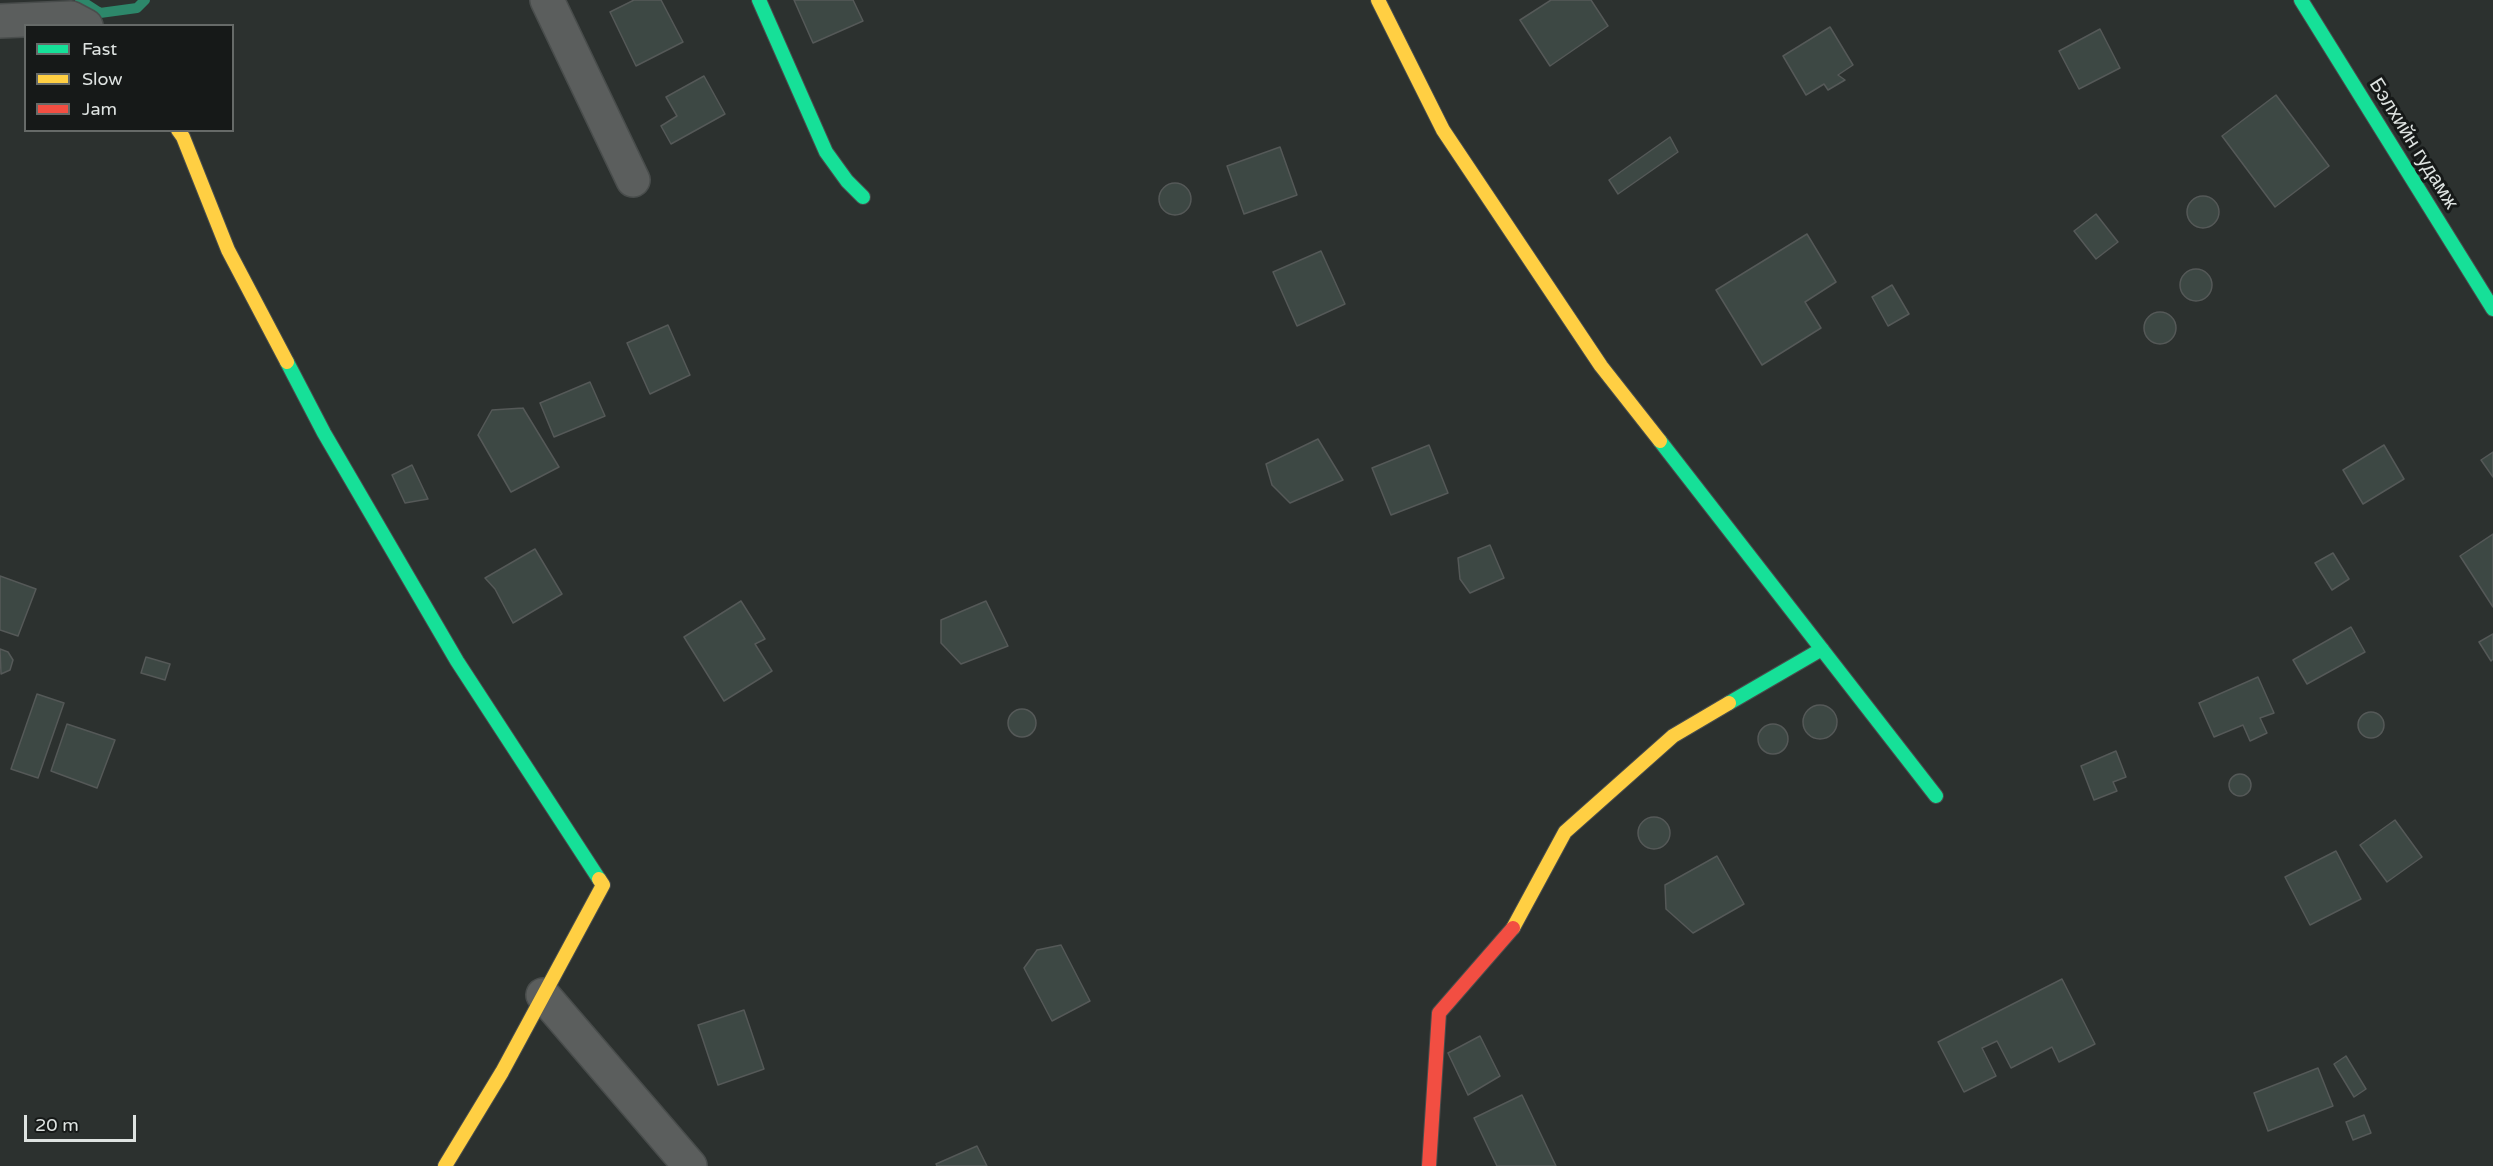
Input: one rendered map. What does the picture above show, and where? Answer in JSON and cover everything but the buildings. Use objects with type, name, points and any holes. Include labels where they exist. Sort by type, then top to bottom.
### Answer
[{"type":"street","points":[[547,0],[633,180]]},
{"type":"street","points":[[759,0],[826,152],[848,181],[864,197]]},
{"type":"street","points":[[1378,0],[1443,130],[1601,366],[1936,796]]},
{"type":"street","name":"Бэлхийн гудамж","points":[[2301,0],[2493,309]]},
{"type":"street","points":[[0,21],[71,18],[82,24]]},
{"type":"street","points":[[179,132],[228,250],[324,433],[457,661],[603,885],[502,1072],[445,1166]]},
{"type":"street","points":[[1429,1166],[1439,1013],[1515,925],[1565,832],[1673,736],[1822,649]]},
{"type":"street","points":[[543,994],[690,1166]]},
{"type":"waterway","points":[[80,0],[100,13],[137,8],[145,0]]},
{"type":"traffic: fast","points":[[759,0],[826,152],[847,181],[863,197]]},
{"type":"traffic: fast","points":[[2301,0],[2493,309]]},
{"type":"traffic: fast","points":[[287,362],[324,433],[457,661],[599,879]]},
{"type":"traffic: fast","points":[[1660,441],[1936,796]]},
{"type":"traffic: fast","points":[[1729,703],[1822,649]]},
{"type":"traffic: slow","points":[[1378,0],[1443,130],[1601,366],[1660,441]]},
{"type":"traffic: slow","points":[[179,132],[228,250],[287,362]]},
{"type":"traffic: slow","points":[[1513,928],[1565,832],[1673,736],[1729,703]]},
{"type":"traffic: slow","points":[[445,1166],[502,1072],[603,885],[599,879]]},
{"type":"traffic: jam","points":[[1429,1166],[1439,1013],[1513,928]]}]
